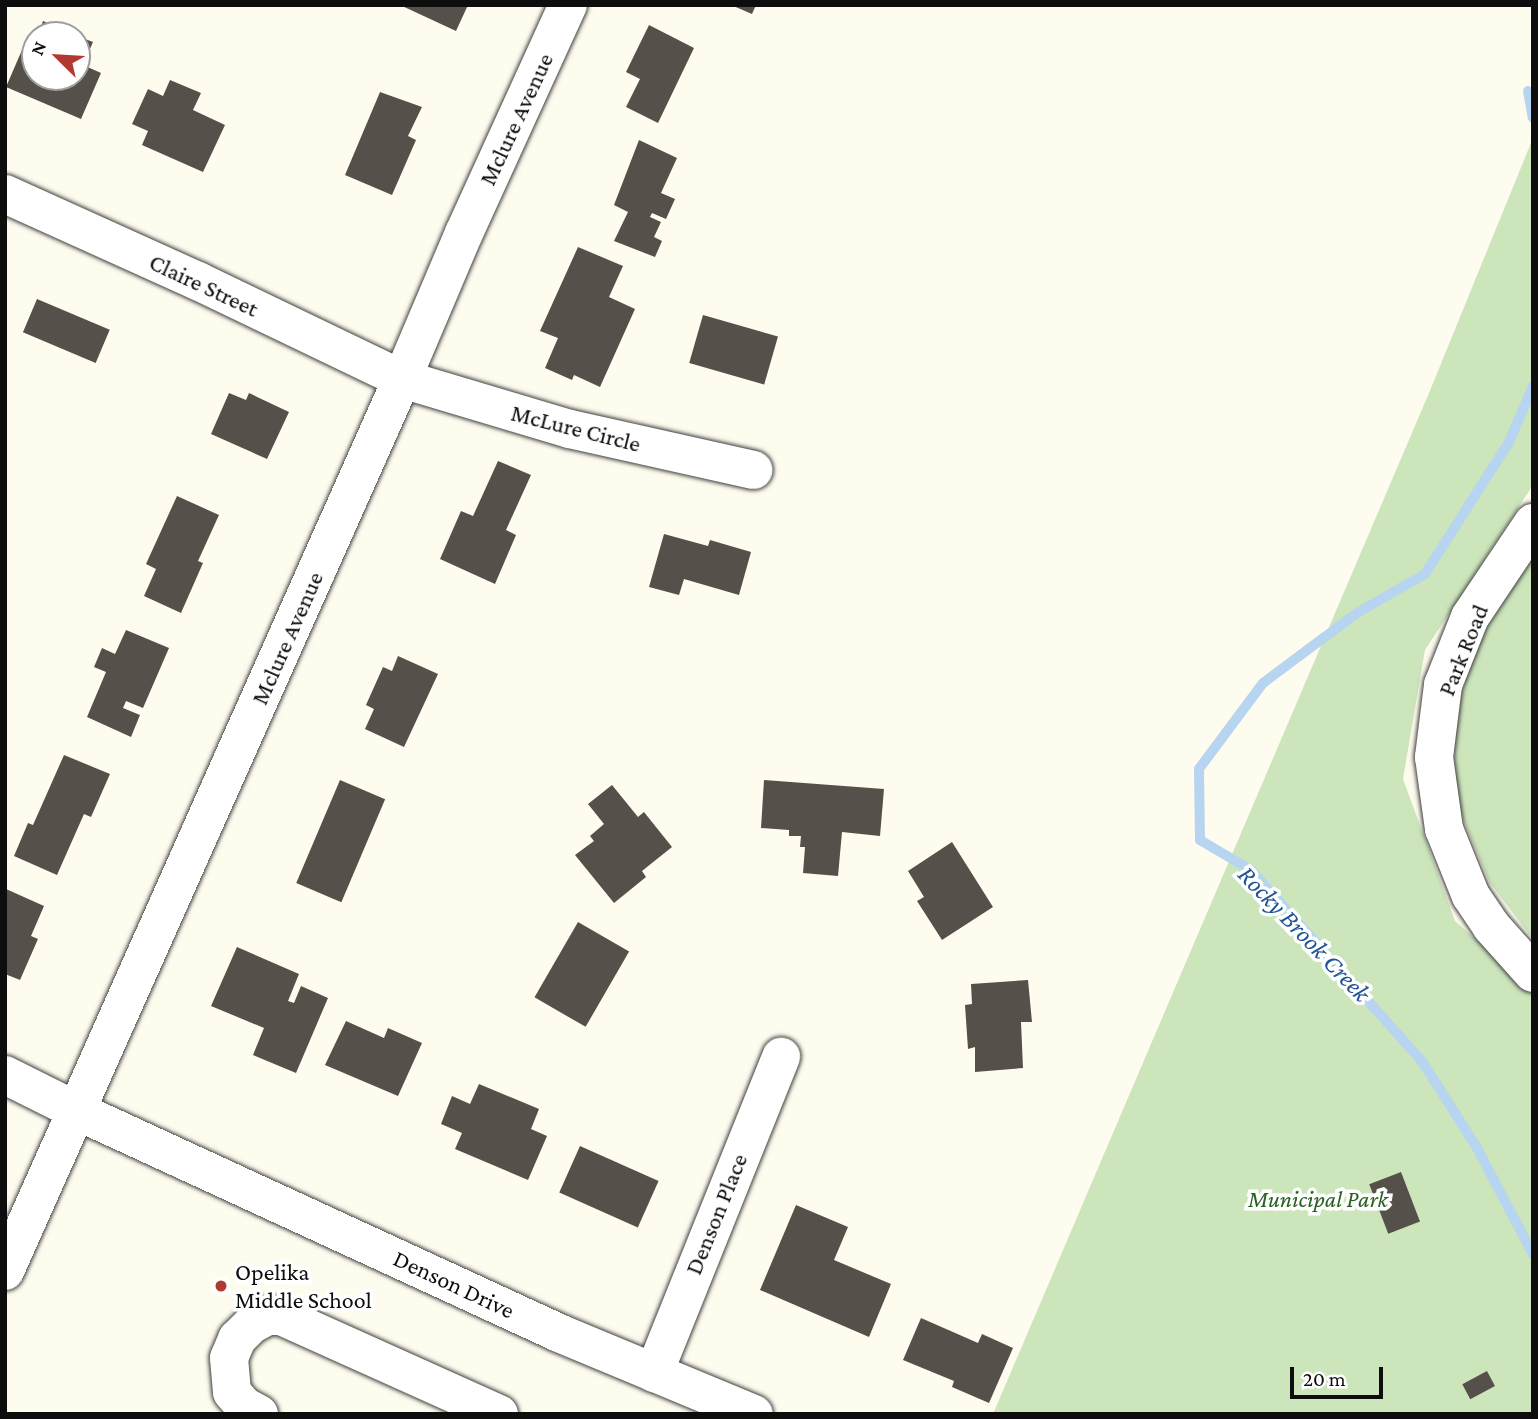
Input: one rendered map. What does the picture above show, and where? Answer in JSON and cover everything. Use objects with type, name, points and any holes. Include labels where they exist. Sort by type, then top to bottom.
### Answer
[{"type":"street","name":"Mclure Avenue","points":[[5,1271],[402,379],[464,233],[568,5]]},
{"type":"street","name":"Claire Street","points":[[5,194],[198,281],[402,379]]},
{"type":"street","name":"McLure Circle","points":[[402,379],[569,429],[752,470]]},
{"type":"street","name":"Park Road","points":[[1533,523],[1470,617],[1443,685],[1434,757],[1444,829],[1471,896],[1491,926],[1533,973]]},
{"type":"street","name":"Denson Place","points":[[654,1373],[781,1057]]},
{"type":"street","name":"Denson Drive","points":[[5,1075],[77,1111],[559,1333],[749,1413]]},
{"type":"street","points":[[259,1414],[244,1406],[232,1392],[229,1358],[237,1339],[251,1325],[267,1316],[281,1316],[499,1414]]},
{"type":"green space","name":"Municipal Park","points":[[1533,138],[1533,485],[1425,650],[1403,779],[1455,921],[1533,990],[1533,1414],[993,1414],[1429,393]]},
{"type":"green space","points":[[1533,556],[1533,939],[1490,883],[1456,802],[1454,721],[1476,644]]},
{"type":"building","points":[[400,5],[468,5],[456,31]]},
{"type":"building","points":[[731,5],[756,5],[752,14]]},
{"type":"building","points":[[649,25],[694,48],[658,123],[626,107],[640,79],[626,72]]},
{"type":"building","points":[[21,52],[21,91],[91,91],[91,69],[101,73],[81,119],[6,87]]},
{"type":"building","points":[[170,80],[201,93],[193,110],[225,125],[203,172],[142,145],[148,131],[132,124],[148,89],[163,96]]},
{"type":"building","points":[[380,92],[422,107],[408,136],[416,140],[392,195],[345,175]]},
{"type":"building","points":[[639,140],[677,158],[661,193],[675,199],[666,219],[652,213],[650,217],[661,222],[654,237],[662,241],[655,257],[614,241],[628,212],[614,205]]},
{"type":"building","points":[[578,247],[623,266],[609,297],[635,309],[600,387],[574,375],[572,380],[545,368],[558,338],[540,331]]},
{"type":"building","points":[[37,299],[110,330],[96,363],[23,332]]},
{"type":"building","points":[[703,315],[778,336],[764,385],[689,363]]},
{"type":"building","points":[[229,393],[246,400],[249,393],[289,412],[267,459],[211,434]]},
{"type":"building","points":[[498,461],[531,475],[506,530],[516,535],[495,584],[440,559],[461,511],[473,516]]},
{"type":"building","points":[[177,496],[219,515],[198,561],[203,563],[181,613],[144,596],[156,569],[146,564]]},
{"type":"building","points":[[664,534],[708,546],[710,540],[751,552],[739,595],[684,579],[679,595],[649,587]]},
{"type":"building","points":[[126,630],[169,648],[143,708],[126,701],[123,708],[140,715],[131,737],[87,717],[106,672],[94,667],[102,648],[115,654]]},
{"type":"building","points":[[398,656],[438,674],[404,747],[365,729],[374,709],[366,705],[383,667],[392,671]]},
{"type":"building","points":[[64,755],[110,774],[91,817],[84,814],[57,875],[14,856],[28,823],[33,825]]},
{"type":"building","points":[[340,780],[385,799],[341,902],[296,883]]},
{"type":"building","points":[[764,780],[884,789],[880,836],[842,832],[838,876],[803,873],[805,847],[800,847],[801,836],[789,836],[789,830],[761,828]]},
{"type":"building","points":[[612,785],[638,817],[644,812],[672,847],[642,871],[646,877],[614,903],[575,855],[594,841],[590,836],[604,824],[588,804]]},
{"type":"building","points":[[952,842],[993,907],[942,940],[917,901],[924,897],[908,871]]},
{"type":"building","points":[[6,889],[44,906],[31,936],[38,939],[20,980],[5,974]]},
{"type":"building","points":[[578,922],[629,952],[586,1027],[534,997]]},
{"type":"building","points":[[237,947],[299,974],[288,1001],[294,1003],[301,986],[328,998],[296,1073],[253,1055],[264,1028],[211,1006]]},
{"type":"building","points":[[1028,980],[1032,1022],[1021,1022],[1023,1068],[975,1072],[975,1047],[968,1049],[965,1005],[972,1004],[971,984]]},
{"type":"building","points":[[346,1021],[384,1038],[388,1028],[422,1043],[398,1096],[325,1065]]},
{"type":"building","points":[[479,1084],[539,1109],[531,1129],[547,1136],[528,1180],[455,1149],[462,1133],[441,1124],[452,1096],[470,1104]]},
{"type":"building","points":[[580,1146],[659,1181],[638,1228],[559,1193]]},
{"type":"building","points":[[1401,1172],[1420,1221],[1388,1234],[1369,1184]]},
{"type":"building","points":[[796,1205],[848,1227],[834,1260],[891,1284],[869,1337],[760,1290]]},
{"type":"building","points":[[921,1318],[978,1343],[982,1334],[1013,1348],[989,1403],[952,1387],[954,1381],[903,1360]]},
{"type":"building","points":[[1487,1371],[1495,1386],[1470,1399],[1462,1384]]},
{"type":"waterway","name":"Rocky Brook Creek","points":[[1528,91],[1533,118]]},
{"type":"waterway","name":"Rocky Brook Creek","points":[[1533,386],[1509,442],[1425,574],[1357,613],[1263,683],[1199,769],[1200,840],[1251,870],[1422,1061],[1477,1148],[1533,1254]]},
{"type":"place","name":"Opelika Middle School","points":[[221,1286]]}]
